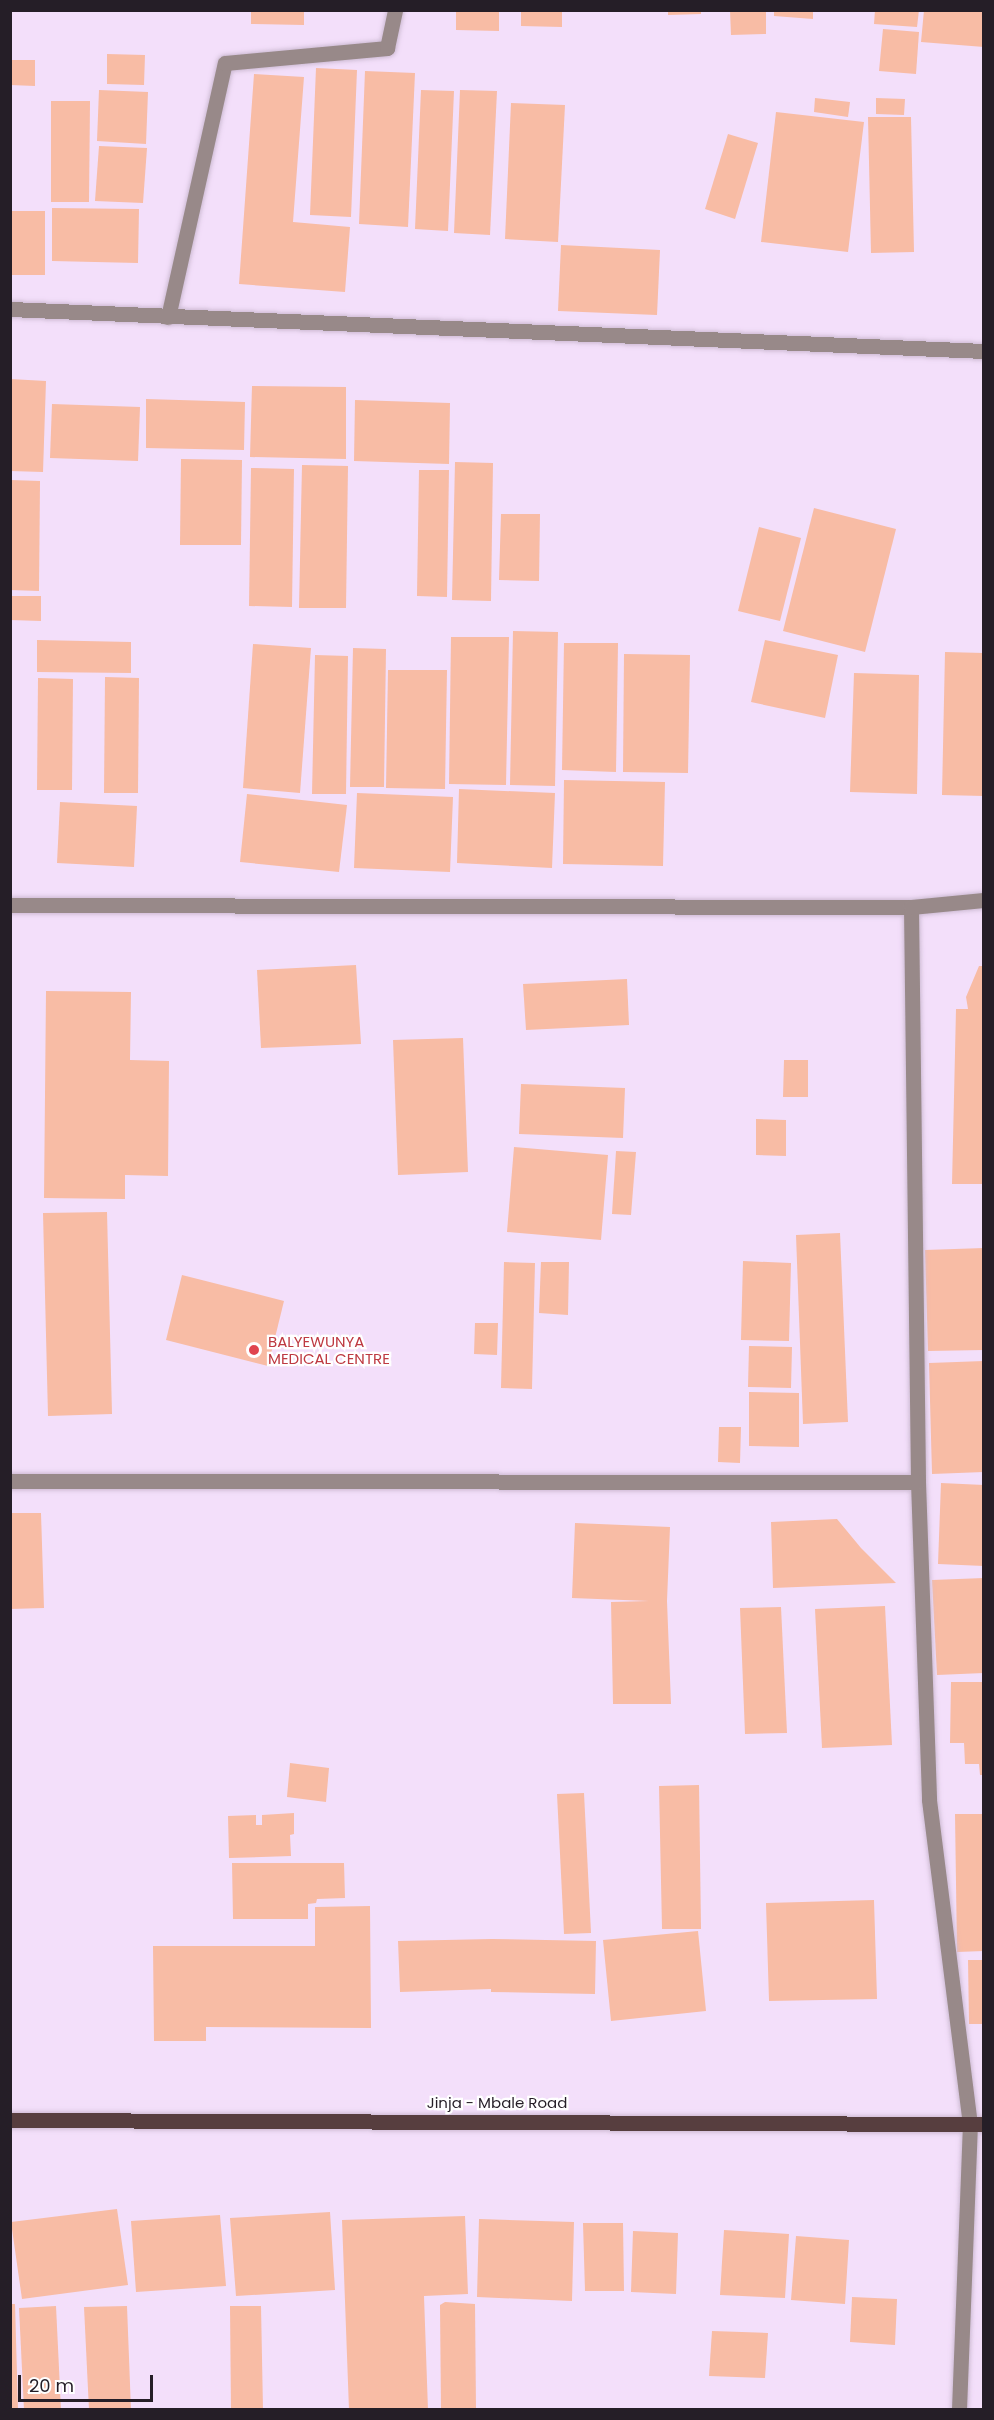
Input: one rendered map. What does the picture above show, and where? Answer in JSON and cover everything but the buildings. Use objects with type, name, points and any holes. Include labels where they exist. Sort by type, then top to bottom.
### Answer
[{"type":"main road","name":"Jinja - Mbale Road","points":[[10,2120],[977,2123]]},
{"type":"street","points":[[168,316],[225,63],[387,48],[395,10]]},
{"type":"street","points":[[10,309],[984,351]]},
{"type":"street","points":[[10,905],[911,907],[984,900]]},
{"type":"street","points":[[911,907],[918,1482],[929,1800],[977,2123],[959,2409]]},
{"type":"street","points":[[10,1481],[918,1482]]},
{"type":"place","name":"BALYEWUNYA MEDICAL CENTRE","points":[[254,1350]]}]
